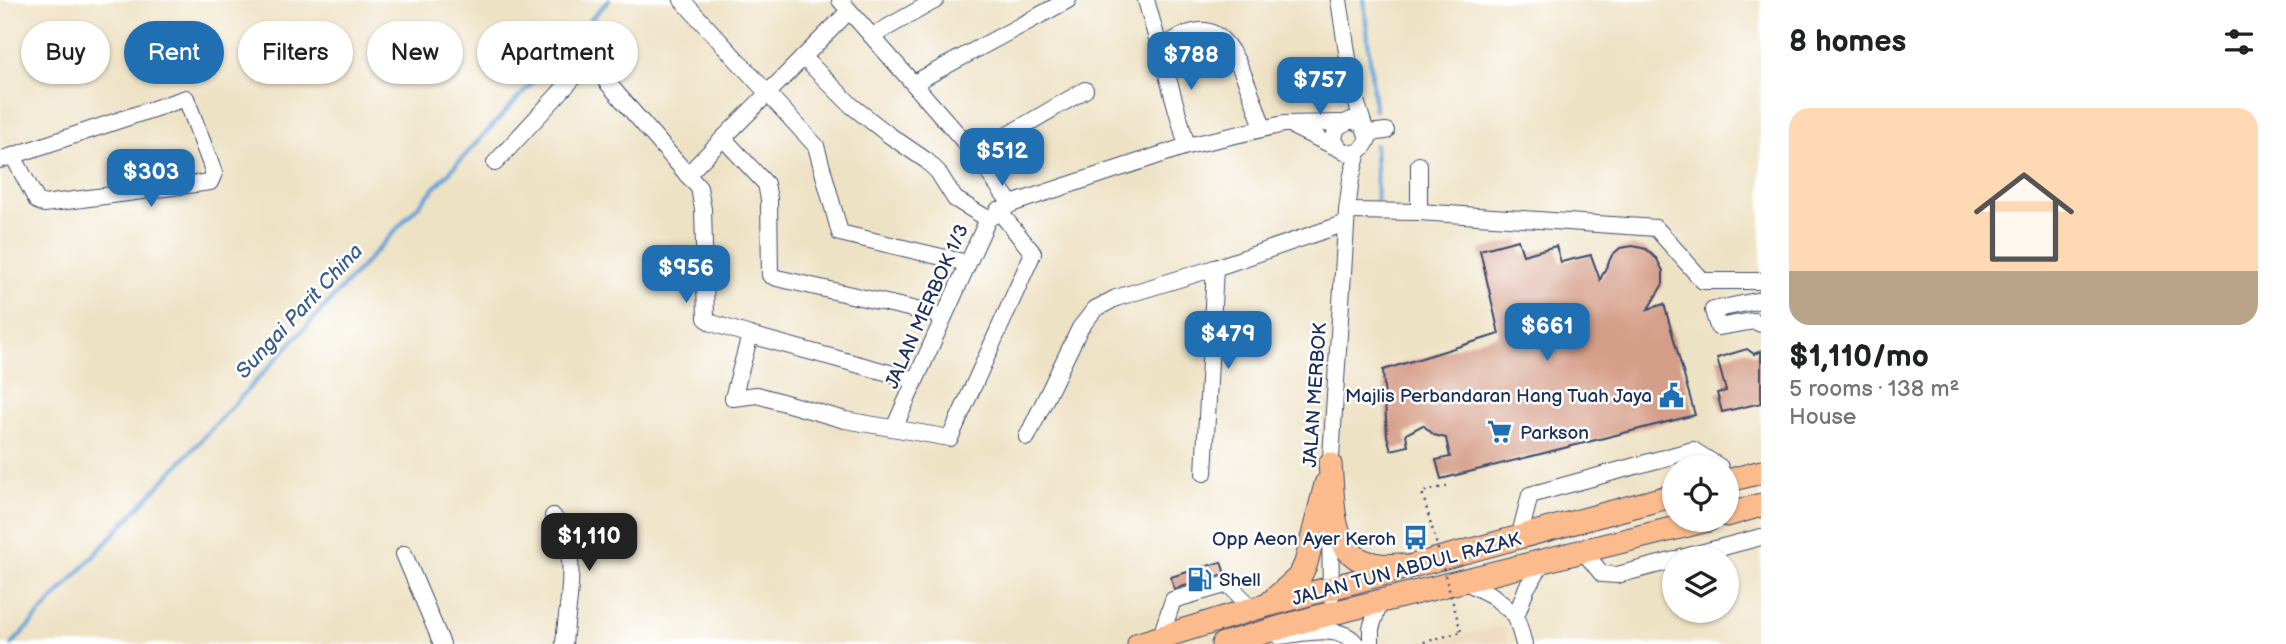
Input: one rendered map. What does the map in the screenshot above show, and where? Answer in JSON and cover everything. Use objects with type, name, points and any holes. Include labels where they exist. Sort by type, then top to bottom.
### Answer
[{"type":"highway","points":[[1330,464],[1338,536],[1346,548],[1357,558],[1374,563],[1392,565],[1430,562]]},
{"type":"highway","points":[[1260,607],[1300,576],[1307,563],[1330,464]]},
{"type":"highway","points":[[1739,474],[1761,472]]},
{"type":"highway","name":"JALAN TUN ABDUL RAZAK","points":[[1150,640],[1260,607],[1662,499]]},
{"type":"highway","points":[[1739,511],[1761,505]]},
{"type":"highway","name":"JALAN TUN ABDUL RAZAK","points":[[1228,642],[1662,531]]},
{"type":"street","points":[[682,0],[816,146],[840,233],[967,263]]},
{"type":"street","points":[[914,83],[1068,0]]},
{"type":"street","points":[[1146,0],[1186,145]]},
{"type":"street","points":[[1284,124],[1347,151],[1366,144],[1354,125],[1358,103],[1353,90],[1339,0]]},
{"type":"street","points":[[872,36],[926,2]]},
{"type":"street","points":[[687,175],[803,57],[845,5],[975,154],[999,211],[1033,253],[950,438],[845,420],[757,395],[733,398],[750,334]]},
{"type":"street","points":[[1159,48],[1203,30],[1213,33],[1233,52],[1263,127]]},
{"type":"street","points":[[803,57],[852,106],[927,161],[938,172],[955,199],[999,211],[1186,145],[1263,127],[1284,124],[1354,125],[1386,131]]},
{"type":"street","points":[[495,163],[577,74],[588,68],[599,73],[699,188],[702,198],[706,318],[712,323],[915,380]]},
{"type":"street","points":[[975,154],[1086,90]]},
{"type":"street","points":[[186,98],[214,173],[210,182],[44,204],[37,201],[7,158],[186,98]]},
{"type":"street","points":[[1347,151],[1335,143],[1335,132],[1354,125]]},
{"type":"street","points":[[723,138],[765,184],[769,199],[770,275],[943,316]]},
{"type":"street","name":"JALAN MERBOK","points":[[1332,614],[1330,464],[1351,179],[1347,151]]},
{"type":"street","points":[[1419,165],[1419,212]]},
{"type":"street","name":"JALAN MERBOK 1/3","points":[[894,428],[967,263],[999,211]]},
{"type":"street","points":[[1027,437],[1080,328],[1095,309],[1116,298],[1215,268],[1347,217],[1419,212],[1656,228],[1703,281],[1761,281]]},
{"type":"street","points":[[1204,473],[1215,268]]},
{"type":"street","points":[[1761,300],[1713,310],[1718,327],[1754,321],[1761,324]]},
{"type":"street","points":[[1675,455],[1693,450],[1700,455]]},
{"type":"street","points":[[1519,538],[1531,495],[1662,459]]},
{"type":"street","points":[[553,516],[564,531],[570,560],[564,644]]},
{"type":"street","points":[[1727,546],[1761,537]]},
{"type":"street","points":[[1583,551],[1602,574],[1617,575],[1662,563]]},
{"type":"street","points":[[404,554],[442,644]]},
{"type":"street","points":[[1516,616],[1527,587],[1545,561]]},
{"type":"street","points":[[1466,582],[1493,596],[1516,616],[1524,644]]},
{"type":"street","points":[[1150,640],[1172,600],[1228,584],[1260,607]]},
{"type":"street","points":[[1371,644],[1371,628],[1380,602]]},
{"type":"street","points":[[1228,642],[1331,632],[1348,635],[1356,644]]},
{"type":"path","points":[[1417,644],[1461,632],[1422,492],[1447,486]]},
{"type":"shaded area","points":[[1504,627],[1508,644],[1410,644]]},
{"type":"building","points":[[1518,240],[1523,255],[1556,246],[1561,262],[1591,255],[1600,280],[1612,255],[1620,248],[1633,246],[1646,249],[1657,259],[1663,271],[1663,284],[1648,309],[1664,304],[1695,415],[1441,479],[1436,460],[1450,457],[1446,438],[1434,435],[1423,425],[1406,434],[1408,446],[1391,450],[1387,436],[1383,370],[1499,334],[1480,250]]},
{"type":"building","points":[[1747,349],[1754,354],[1761,351],[1761,403],[1722,412],[1717,393],[1726,391],[1717,358]]},
{"type":"building","name":"Shell","points":[[1221,562],[1225,574],[1174,589],[1171,577]]},
{"type":"waterway","name":"Sungai Parit China","points":[[12,644],[609,0]]},
{"type":"waterway","points":[[1364,0],[1375,110]]},
{"type":"waterway","points":[[1375,145],[1377,201]]},
{"type":"place","name":"Majlis Perbandaran Hang Tuah Jaya","points":[[1672,395]]},
{"type":"place","name":"Parkson","points":[[1500,432]]},
{"type":"place","name":"Opp Aeon Ayer Keroh","points":[[1416,538]]},
{"type":"place","name":"Shell","points":[[1199,579]]}]
